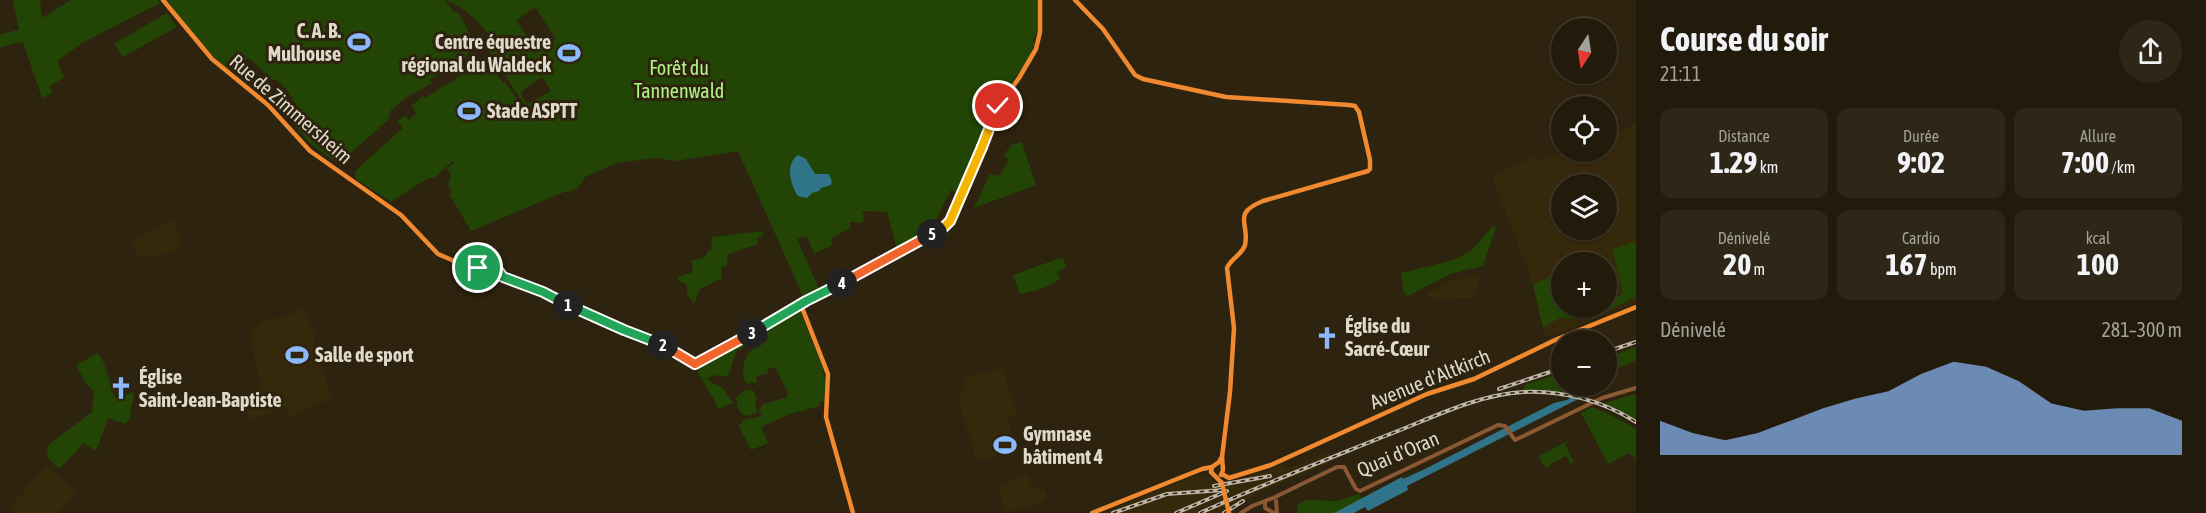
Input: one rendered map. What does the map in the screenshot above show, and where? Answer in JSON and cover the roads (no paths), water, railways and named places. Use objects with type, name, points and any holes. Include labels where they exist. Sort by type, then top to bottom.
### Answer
[{"type":"main road","name":"Rue de Zimmersheim","points":[[163,0],[212,59],[268,105],[310,151],[401,215],[438,254],[454,262],[489,273]]},
{"type":"main road","points":[[498,277],[495,268],[489,273],[492,279],[498,277],[545,295],[672,349],[693,364],[699,363],[943,228],[953,214],[978,159],[996,110],[1036,49],[1040,37],[1040,0]]},
{"type":"main road","points":[[1074,0],[1103,29],[1135,75],[1143,79],[1226,97],[1349,105],[1359,110],[1370,169],[1363,174],[1253,205],[1247,209],[1244,217],[1244,249],[1227,268],[1234,324],[1230,392],[1222,457],[1218,471],[1224,484],[1228,513]]},
{"type":"main road","points":[[801,305],[828,374],[826,417],[853,513]]},
{"type":"main road","name":"Avenue d'Altkirch","points":[[1092,513],[1197,471],[1218,471],[1229,478],[1270,465],[1427,394],[1474,379],[1555,340],[1636,307]]},
{"type":"main road","name":"Avenue d'Altkirch","points":[[1224,484],[1234,476]]},
{"type":"street","name":"Quai d'Oran","points":[[1274,500],[1282,493],[1341,467],[1347,471],[1356,489],[1360,491],[1498,425],[1504,425],[1515,440],[1602,398],[1636,388]]},
{"type":"street","points":[[1241,513],[1257,504],[1265,504],[1274,500],[1275,511]]},
{"type":"street","points":[[1265,504],[1275,511]]},
{"type":"water","points":[[798,155],[806,159],[815,174],[829,174],[831,185],[821,188],[807,198],[798,196],[793,186],[790,169]]},
{"type":"water","points":[[1573,396],[1584,396],[1407,486],[1408,490],[1368,511],[1365,507],[1354,513],[1334,513],[1554,403]]},
{"type":"railway","points":[[1617,348],[1636,342]]},
{"type":"railway","points":[[1499,389],[1551,372]]},
{"type":"railway","points":[[1200,513],[1436,415],[1505,394],[1538,392],[1568,395],[1610,408],[1636,422]]},
{"type":"railway","points":[[1214,486],[1270,476]]},
{"type":"railway","points":[[1113,513],[1167,494],[1223,490]]},
{"type":"railway","points":[[1176,513],[1227,491]]},
{"type":"railway","points":[[1224,513],[1243,501]]},
{"type":"place","name":"C. A. B. Mulhouse","points":[[359,42]]},
{"type":"place","name":"Centre équestre régional du Waldeck","points":[[569,53]]},
{"type":"place","name":"Stade ASPTT","points":[[469,111]]},
{"type":"place","name":"Église du Sacré-Cœur","points":[[1327,338]]},
{"type":"place","name":"Salle de sport","points":[[297,355]]},
{"type":"place","name":"Église Saint-Jean-Baptiste","points":[[121,388]]},
{"type":"place","name":"Gymnase bâtiment 4","points":[[1005,445]]},
{"type":"park label","name":"Forêt du Tannenwald","points":[[679,80]]}]
